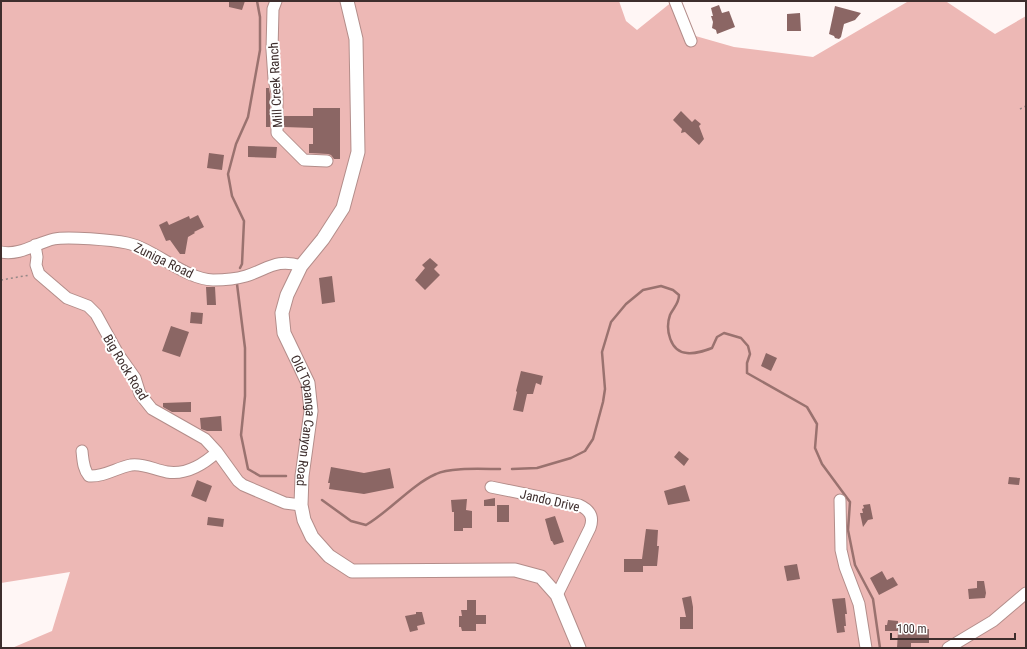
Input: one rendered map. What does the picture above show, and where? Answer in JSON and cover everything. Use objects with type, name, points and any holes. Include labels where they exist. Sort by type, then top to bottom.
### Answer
[{"type":"main road","name":"Old Topanga Canyon Road","points":[[347,1],[356,39],[358,152],[343,208],[323,239],[301,266],[287,295],[282,312],[284,333],[308,383],[312,411],[302,476],[301,505],[304,520],[312,537],[328,556],[352,571],[515,570],[541,577],[557,595],[579,648]]},
{"type":"street","name":"Mill Creek Ranch","points":[[276,1],[273,9],[272,50],[274,79],[277,93],[277,133],[304,160],[327,161]]},
{"type":"street","points":[[675,1],[691,40]]},
{"type":"street","name":"Zuniga Road","points":[[1,252],[18,252],[55,239],[80,239],[127,243],[150,253],[185,272],[212,280],[245,277],[263,270],[273,264],[283,262],[301,266]]},
{"type":"street","points":[[35,245],[36,265],[39,274]]},
{"type":"street","name":"Big Rock Road","points":[[39,274],[67,298],[88,306],[96,314],[118,354],[135,378],[140,394],[152,409],[200,436],[217,452],[238,481],[243,485],[285,503],[301,505]]},
{"type":"street","points":[[82,451],[83,463],[86,473],[89,476],[97,476],[137,464],[168,472],[178,472],[198,467],[217,452]]},
{"type":"street","name":"Jando Drive","points":[[491,487],[579,505],[585,507],[591,514],[592,523],[590,528],[557,595]]},
{"type":"street","points":[[840,500],[841,550],[845,567],[859,604],[866,648]]},
{"type":"street","points":[[948,648],[993,621],[1026,593]]},
{"type":"path","points":[[1020,109],[1026,106]]},
{"type":"path","points":[[1,280],[39,274]]},
{"type":"shaded area","points":[[1,1],[619,1],[626,21],[637,30],[673,1],[692,35],[734,47],[813,57],[907,2],[947,2],[995,34],[1026,16],[1026,648],[12,648],[52,631],[70,572],[1,583]]},
{"type":"building","points":[[229,1],[245,1],[242,10],[229,7]]},
{"type":"building","points":[[719,5],[722,13],[729,11],[735,27],[717,34],[716,30],[712,28],[713,22],[711,16],[713,16],[711,8]]},
{"type":"building","points":[[835,6],[861,13],[855,20],[844,24],[841,37],[839,39],[829,34]]},
{"type":"building","points":[[800,13],[801,31],[787,31],[787,14]]},
{"type":"building","points":[[266,88],[269,88],[270,94],[270,127],[266,127]]},
{"type":"building","points":[[313,108],[340,108],[340,159],[334,159],[328,154],[309,153],[309,144],[313,144],[313,128],[284,127],[284,116],[313,116]]},
{"type":"building","points":[[681,111],[692,122],[695,119],[701,124],[699,126],[704,139],[699,145],[685,132],[681,133],[682,129],[673,120]]},
{"type":"building","points":[[248,146],[277,147],[276,158],[248,157]]},
{"type":"building","points":[[209,153],[224,155],[222,170],[207,168]]},
{"type":"building","points":[[198,215],[204,227],[188,237],[185,254],[180,254],[170,240],[166,241],[159,225],[167,221],[169,225],[189,216],[190,219]]},
{"type":"building","points":[[430,258],[438,265],[434,269],[440,275],[425,290],[415,280],[425,268],[422,265]]},
{"type":"building","points":[[332,276],[335,302],[322,304],[319,278]]},
{"type":"building","points":[[206,287],[215,287],[216,305],[207,305]]},
{"type":"building","points":[[191,312],[203,313],[202,324],[190,323]]},
{"type":"building","points":[[171,326],[189,332],[180,357],[162,351]]},
{"type":"building","points":[[766,353],[777,358],[771,371],[761,366]]},
{"type":"building","points":[[521,371],[543,376],[541,385],[536,383],[533,394],[527,394],[523,412],[513,410]]},
{"type":"building","points":[[191,402],[191,412],[172,412],[163,407],[163,403]]},
{"type":"building","points":[[221,416],[222,431],[207,431],[201,429],[200,418]]},
{"type":"building","points":[[679,451],[689,459],[684,466],[674,457]]},
{"type":"building","points":[[331,467],[364,473],[390,468],[394,488],[364,494],[329,489],[330,483],[328,483]]},
{"type":"building","points":[[1009,477],[1020,478],[1019,485],[1008,484]]},
{"type":"building","points":[[197,480],[212,486],[206,502],[191,496]]},
{"type":"building","points":[[685,485],[690,501],[668,505],[664,491]]},
{"type":"building","points":[[495,498],[495,506],[484,506],[484,500]]},
{"type":"building","points":[[467,499],[466,510],[472,511],[472,528],[463,528],[463,531],[454,531],[454,512],[452,512],[451,500]]},
{"type":"building","points":[[870,504],[873,519],[868,520],[863,527],[860,513],[863,513],[863,505]]},
{"type":"building","points":[[497,505],[509,505],[509,522],[497,522]]},
{"type":"building","points":[[555,516],[564,542],[554,545],[551,541],[545,519]]},
{"type":"building","points":[[208,517],[224,519],[223,527],[207,525]]},
{"type":"building","points":[[646,529],[658,530],[657,546],[659,546],[657,566],[643,566],[643,572],[624,572],[624,559],[642,559]]},
{"type":"building","points":[[797,564],[800,579],[787,581],[784,566]]},
{"type":"building","points":[[882,571],[887,580],[893,577],[898,585],[879,595],[870,578]]},
{"type":"building","points":[[977,581],[984,581],[986,593],[985,598],[969,599],[968,589],[977,588]]},
{"type":"building","points":[[691,596],[693,607],[693,629],[680,629],[680,617],[686,617],[682,598]]},
{"type":"building","points":[[845,598],[847,614],[845,614],[845,632],[837,633],[832,599]]},
{"type":"building","points":[[467,600],[476,600],[476,615],[486,615],[486,624],[476,624],[476,631],[462,631],[461,627],[459,627],[459,616],[462,616],[461,610],[467,610]]},
{"type":"building","points":[[416,612],[422,612],[425,624],[417,626],[418,630],[410,632],[405,616],[416,614]]},
{"type":"building","points":[[888,620],[898,621],[898,625],[910,626],[910,630],[929,629],[929,643],[911,643],[911,648],[897,648],[898,631],[885,631],[885,625],[887,625]]},
{"type":"waterway","points":[[240,268],[242,264],[244,221],[232,196],[228,174],[236,144],[248,117],[260,50],[260,17],[257,1]]},
{"type":"waterway","points":[[237,284],[245,348],[245,396],[241,435],[248,469],[260,476],[286,476]]},
{"type":"waterway","points":[[512,469],[537,468],[571,458],[585,451],[593,439],[603,402],[605,389],[602,352],[611,322],[626,304],[643,290],[661,286],[673,290],[679,295],[679,298],[670,315],[668,327],[670,339],[676,349],[681,352],[697,353],[712,348],[717,337],[724,333],[741,338],[748,346],[750,354],[747,363],[747,373],[807,407],[817,424],[815,448],[822,464],[850,502],[848,530],[855,565],[873,599],[880,648]]},
{"type":"waterway","points":[[322,500],[351,521],[366,525],[384,513],[409,491],[436,474],[458,469],[500,469]]}]
